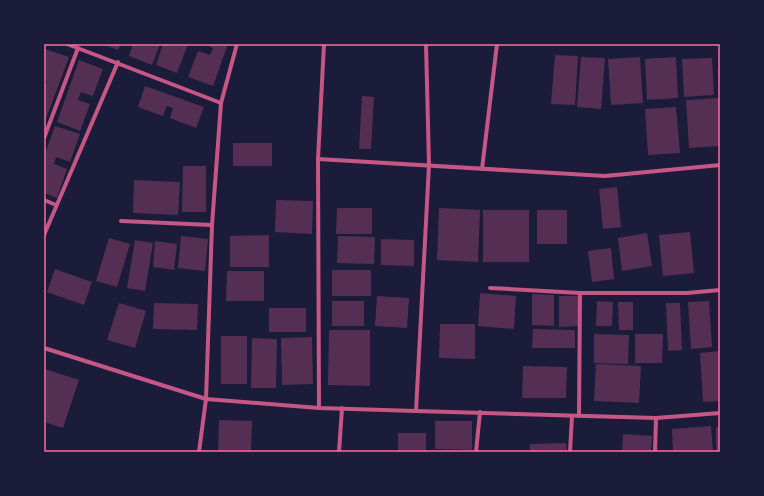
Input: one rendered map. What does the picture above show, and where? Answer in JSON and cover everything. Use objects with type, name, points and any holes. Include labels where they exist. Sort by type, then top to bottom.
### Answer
[{"type":"street","points":[[67,44],[118,62],[221,103]]},
{"type":"street","points":[[199,452],[206,399],[212,225],[221,103],[237,44]]},
{"type":"street","points":[[319,408],[318,159],[324,44]]},
{"type":"street","points":[[416,411],[429,165],[426,44]]},
{"type":"street","points":[[482,169],[497,44]]},
{"type":"street","points":[[44,138],[78,48]]},
{"type":"street","points":[[44,235],[118,62]]},
{"type":"street","points":[[318,159],[605,176],[720,165]]},
{"type":"street","points":[[44,200],[56,205]]},
{"type":"street","points":[[121,221],[212,225]]},
{"type":"street","points":[[490,288],[580,293],[687,293],[720,290]]},
{"type":"street","points":[[579,416],[580,293]]},
{"type":"street","points":[[44,348],[206,399],[319,408],[572,416],[656,418],[720,413]]},
{"type":"street","points":[[339,452],[342,408]]},
{"type":"street","points":[[476,452],[480,412]]},
{"type":"street","points":[[570,452],[572,416]]},
{"type":"street","points":[[656,418],[656,452]]},
{"type":"building","points":[[102,44],[121,44],[118,50]]},
{"type":"building","points":[[133,44],[160,44],[152,65],[129,56]]},
{"type":"building","points":[[163,44],[188,44],[177,73],[156,65]]},
{"type":"building","points":[[204,44],[228,44],[213,86],[188,77],[198,51],[210,55],[213,48]]},
{"type":"building","points":[[45,49],[69,57],[46,119],[44,118],[44,88],[47,81],[44,80]]},
{"type":"building","points":[[555,55],[578,56],[575,105],[551,104]]},
{"type":"building","points":[[581,57],[605,58],[601,109],[577,107]]},
{"type":"building","points":[[640,57],[643,103],[611,105],[608,59]]},
{"type":"building","points":[[676,57],[678,98],[647,100],[645,59]]},
{"type":"building","points":[[712,58],[714,95],[684,97],[682,59]]},
{"type":"building","points":[[79,60],[103,69],[93,96],[81,92],[78,100],[90,104],[80,131],[57,122]]},
{"type":"building","points":[[145,86],[204,107],[196,128],[170,118],[173,108],[167,106],[163,116],[138,107]]},
{"type":"building","points":[[362,96],[374,97],[371,149],[359,149]]},
{"type":"building","points":[[719,98],[720,146],[689,148],[686,100]]},
{"type":"building","points":[[676,107],[680,153],[648,155],[645,109]]},
{"type":"building","points":[[55,126],[80,134],[70,162],[56,157],[54,164],[67,169],[57,198],[44,193],[44,156]]},
{"type":"building","points":[[233,143],[272,143],[272,166],[233,166]]},
{"type":"building","points":[[183,166],[206,166],[206,212],[182,212]]},
{"type":"building","points":[[134,180],[180,182],[178,215],[133,213]]},
{"type":"building","points":[[617,187],[621,227],[603,229],[599,189]]},
{"type":"building","points":[[276,200],[313,201],[312,234],[275,232]]},
{"type":"building","points":[[337,208],[372,208],[372,234],[336,234]]},
{"type":"building","points":[[439,208],[480,210],[478,262],[437,260]]},
{"type":"building","points":[[483,210],[529,210],[529,262],[483,262]]},
{"type":"building","points":[[537,210],[567,210],[567,244],[537,244]]},
{"type":"building","points":[[690,232],[694,273],[663,276],[659,235]]},
{"type":"building","points":[[647,233],[652,266],[622,271],[618,238]]},
{"type":"building","points":[[269,235],[269,267],[230,267],[230,236]]},
{"type":"building","points":[[181,236],[208,239],[205,271],[178,268]]},
{"type":"building","points":[[338,236],[375,237],[374,264],[337,263]]},
{"type":"building","points":[[109,238],[130,244],[117,287],[96,281]]},
{"type":"building","points":[[381,239],[414,240],[414,266],[381,265]]},
{"type":"building","points":[[135,240],[153,243],[145,291],[127,288]]},
{"type":"building","points":[[155,241],[177,244],[174,270],[153,267]]},
{"type":"building","points":[[611,248],[614,279],[592,282],[588,251]]},
{"type":"building","points":[[55,269],[92,282],[84,305],[47,292]]},
{"type":"building","points":[[332,270],[371,270],[371,296],[332,296]]},
{"type":"building","points":[[227,271],[264,271],[264,301],[226,301]]},
{"type":"building","points":[[480,293],[516,296],[514,329],[478,326]]},
{"type":"building","points":[[532,294],[554,295],[554,326],[532,325]]},
{"type":"building","points":[[377,296],[409,298],[407,328],[375,326]]},
{"type":"building","points":[[559,296],[579,296],[579,326],[559,327]]},
{"type":"building","points":[[332,301],[364,301],[364,326],[332,326]]},
{"type":"building","points":[[597,301],[613,302],[612,326],[596,326]]},
{"type":"building","points":[[709,301],[712,347],[691,349],[688,302]]},
{"type":"building","points":[[618,302],[633,302],[633,330],[619,330]]},
{"type":"building","points":[[119,303],[146,311],[135,348],[107,340]]},
{"type":"building","points":[[154,303],[198,304],[197,330],[153,329]]},
{"type":"building","points":[[666,303],[680,303],[682,350],[668,351]]},
{"type":"building","points":[[269,308],[306,308],[306,332],[269,332]]},
{"type":"building","points":[[440,324],[475,324],[475,359],[439,358]]},
{"type":"building","points":[[533,329],[575,330],[575,348],[532,348]]},
{"type":"building","points":[[329,330],[370,330],[370,386],[328,385]]},
{"type":"building","points":[[594,334],[629,335],[628,364],[594,363]]},
{"type":"building","points":[[635,334],[663,334],[662,363],[635,363]]},
{"type":"building","points":[[221,336],[247,336],[247,384],[221,384]]},
{"type":"building","points":[[312,337],[313,384],[282,385],[281,338]]},
{"type":"building","points":[[252,338],[277,339],[276,388],[251,388]]},
{"type":"building","points":[[720,351],[720,401],[703,402],[700,353]]},
{"type":"building","points":[[596,364],[641,366],[639,403],[594,401]]},
{"type":"building","points":[[523,366],[567,367],[566,398],[522,398]]},
{"type":"building","points":[[45,369],[79,380],[63,428],[44,422]]},
{"type":"building","points":[[219,420],[252,421],[251,452],[218,452]]},
{"type":"building","points":[[435,421],[472,421],[472,450],[435,449]]},
{"type":"building","points":[[711,426],[713,452],[673,452],[672,429]]},
{"type":"building","points":[[716,427],[720,427],[720,452],[716,452]]},
{"type":"building","points":[[398,433],[426,433],[426,452],[398,452]]},
{"type":"building","points":[[623,434],[652,436],[651,452],[622,452]]},
{"type":"building","points":[[566,443],[567,452],[530,452],[530,444]]}]
